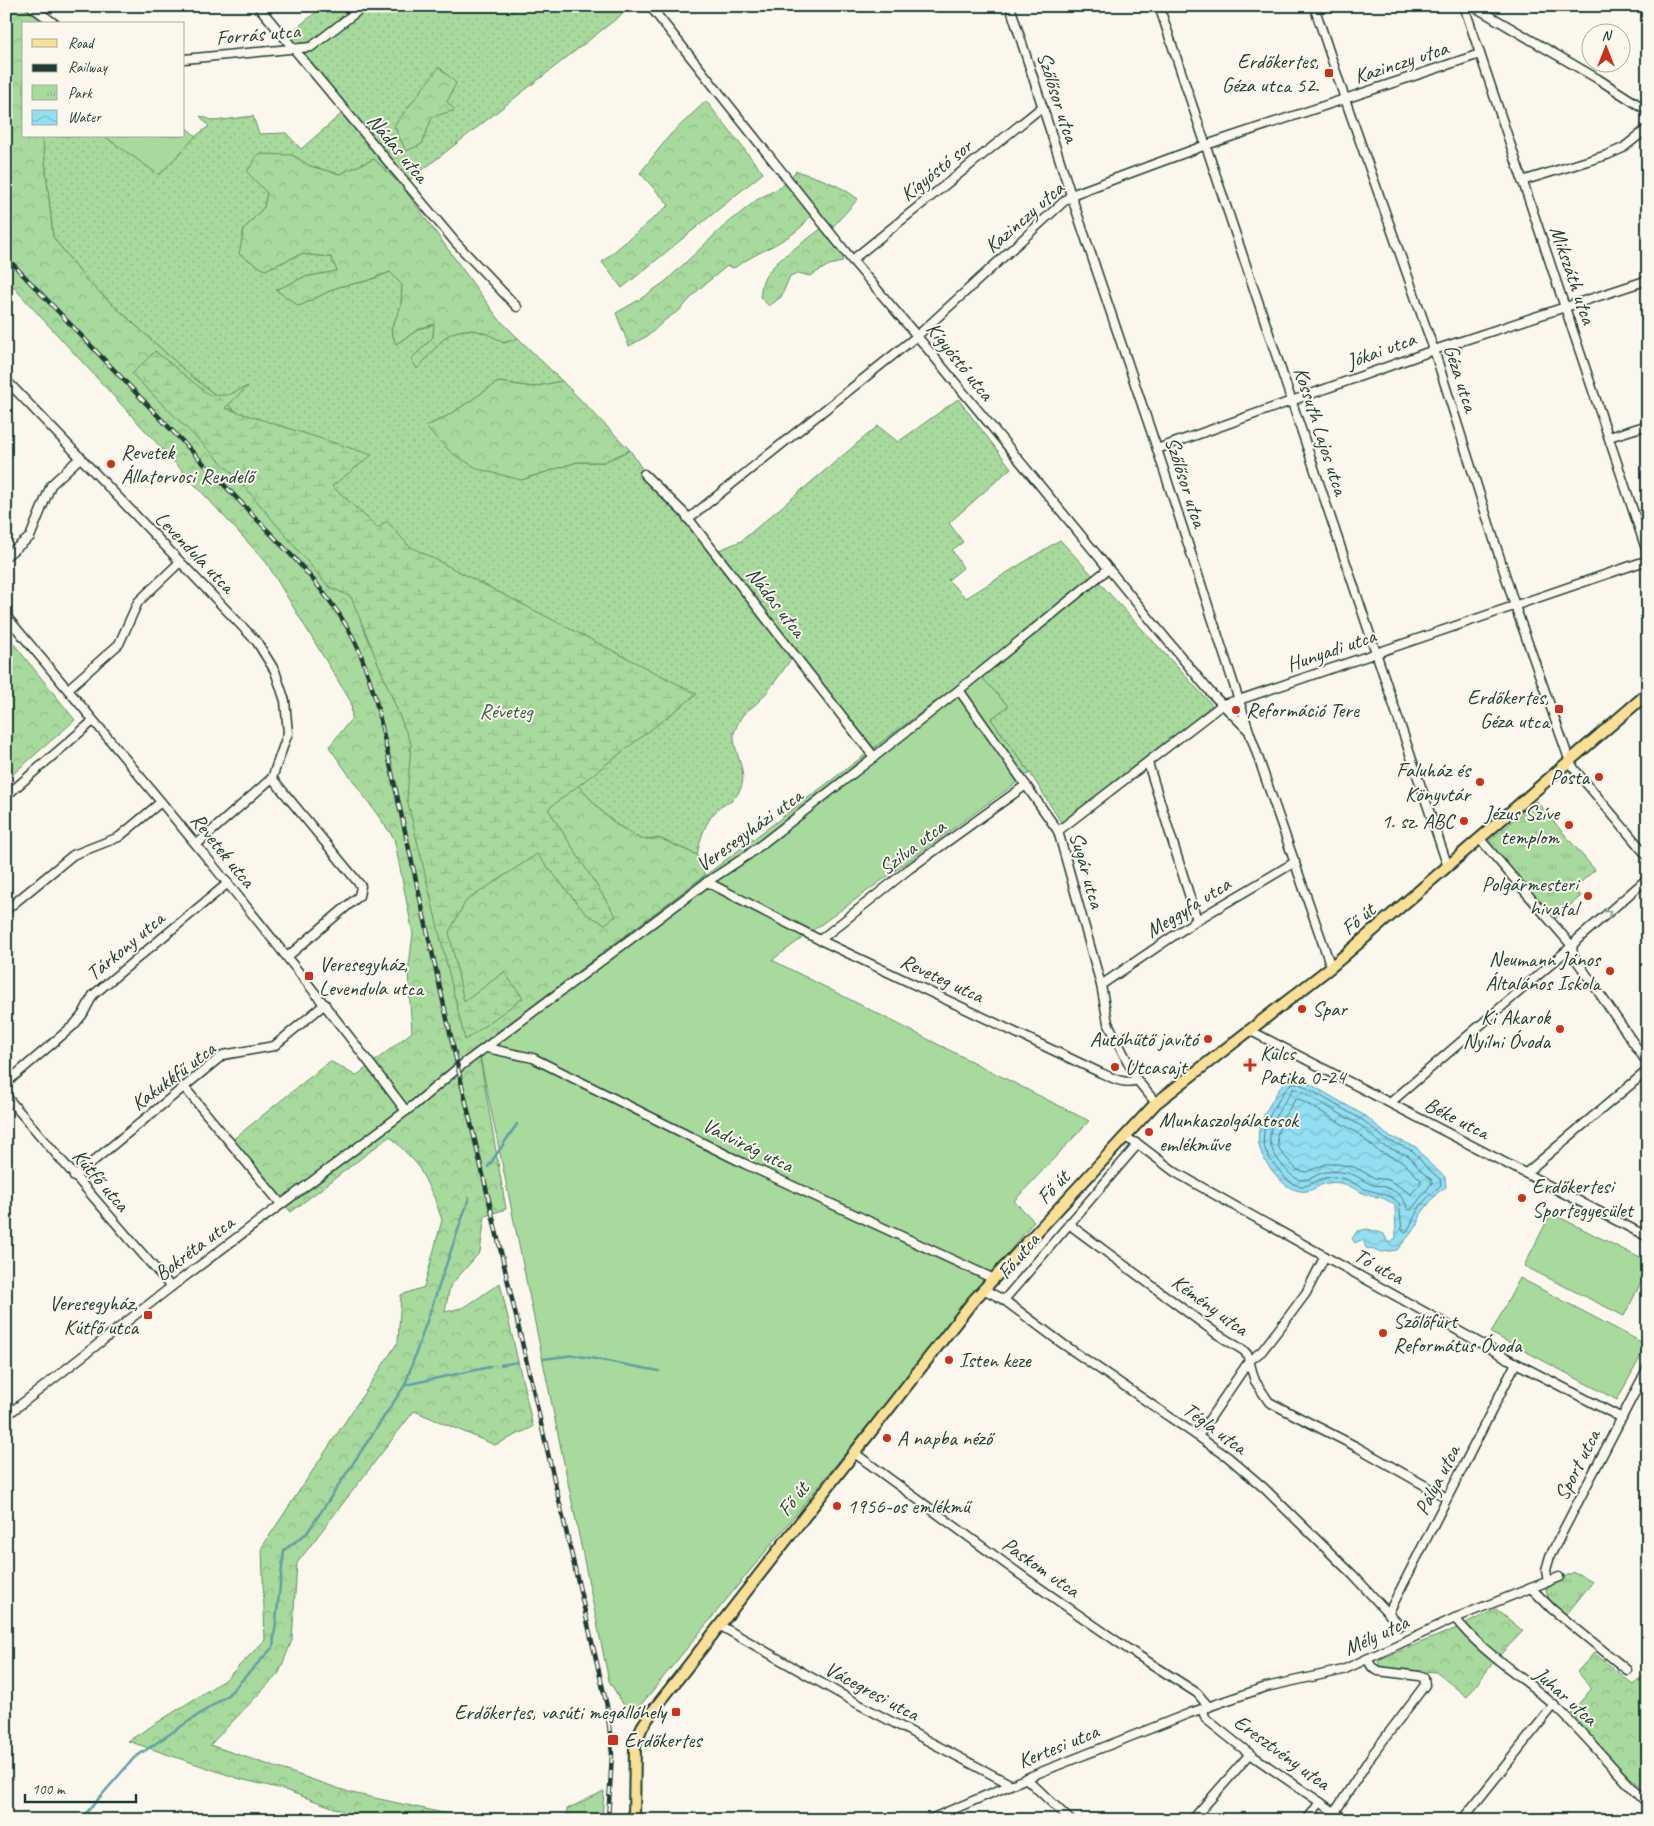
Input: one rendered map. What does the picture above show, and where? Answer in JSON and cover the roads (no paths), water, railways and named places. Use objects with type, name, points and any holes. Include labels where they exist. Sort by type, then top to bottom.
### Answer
[{"type":"main road","name":"Fő út","points":[[634,1820],[636,1739],[642,1727],[662,1698],[853,1452],[983,1289],[1156,1103],[1331,967],[1448,868],[1648,693]]},
{"type":"street","points":[[31,6],[52,22]]},
{"type":"street","name":"Nádas utca","points":[[258,6],[456,243],[517,307]]},
{"type":"street","points":[[347,6],[354,14]]},
{"type":"street","name":"Forrás utca","points":[[185,59],[312,47],[364,6]]},
{"type":"street","name":"Kígyóstó utca","points":[[650,6],[852,260],[1206,686],[1249,731]]},
{"type":"street","name":"Szőlősor utca","points":[[1010,6],[1249,731],[1331,967]]},
{"type":"street","name":"Kossuth Lajos utca","points":[[1160,6],[1448,868]]},
{"type":"street","name":"Géza utca","points":[[1314,6],[1434,350],[1515,606],[1570,762],[1648,857]]},
{"type":"street","name":"Mikszáth utca","points":[[1464,6],[1648,555]]},
{"type":"street","points":[[1473,6],[1648,110]]},
{"type":"street","name":"Kazinczy utca","points":[[688,519],[917,336],[1071,195],[1206,145],[1480,54]]},
{"type":"street","name":"Kígyóstó sor","points":[[852,260],[1042,107]]},
{"type":"street","points":[[1522,181],[1607,155],[1623,148],[1648,128]]},
{"type":"street","name":"Jókai utca","points":[[1157,449],[1434,350],[1648,280]]},
{"type":"street","name":"Levendula utca","points":[[7,383],[81,457],[257,642],[275,671],[286,701],[288,732],[272,778],[197,844]]},
{"type":"street","points":[[1609,438],[1648,425]]},
{"type":"street","points":[[6,556],[30,537],[51,486],[81,457]]},
{"type":"street","name":"Nádas utca","points":[[644,474],[688,519],[874,757]]},
{"type":"street","points":[[1640,529],[1648,522]]},
{"type":"street","name":"Hunyadi utca","points":[[1058,831],[1223,704],[1648,560]]},
{"type":"street","points":[[68,689],[119,644],[138,602],[180,562]]},
{"type":"street","name":"Veresegyházi utca","points":[[406,1111],[458,1068],[707,882],[748,855],[959,690],[1108,569]]},
{"type":"street","name":"Revetek utca","points":[[6,616],[197,844],[406,1111]]},
{"type":"street","name":"Sugár utca","points":[[959,690],[1058,831],[1101,985],[1108,1023],[1137,1080]]},
{"type":"street","points":[[6,796],[93,721]]},
{"type":"street","points":[[1148,763],[1197,920]]},
{"type":"street","points":[[272,778],[361,886],[359,896],[287,957]]},
{"type":"street","name":"Szilva utca","points":[[820,940],[910,869],[1026,785]]},
{"type":"street","points":[[6,910],[73,855],[119,837],[161,802]]},
{"type":"street","points":[[1480,839],[1572,946],[1573,955],[1648,1064]]},
{"type":"street","name":"Meggyfa utca","points":[[1101,985],[1197,920],[1295,862]]},
{"type":"street","points":[[1390,1103],[1648,878]]},
{"type":"street","name":"Reveteg utca","points":[[707,882],[820,940],[1101,1073],[1130,1083],[1137,1080]]},
{"type":"street","name":"Tárkony utca","points":[[6,1083],[74,1025],[83,1014],[93,995],[228,883]]},
{"type":"street","name":"Kakukkfű utca","points":[[74,1177],[223,1055],[274,1046],[324,1004]]},
{"type":"street","name":"Béke utca","points":[[1249,1030],[1648,1237]]},
{"type":"street","name":"Vadvirág utca","points":[[487,1048],[533,1058],[743,1163],[994,1279]]},
{"type":"street","points":[[1526,1173],[1648,1070]]},
{"type":"street","points":[[1137,1080],[1156,1103]]},
{"type":"street","points":[[184,1087],[281,1204]]},
{"type":"street","name":"Kútfő utca","points":[[6,1096],[171,1287]]},
{"type":"street","name":"Bokréta utca","points":[[6,1416],[171,1287],[406,1111]]},
{"type":"street","name":"Tó utca","points":[[1124,1137],[1138,1144],[1175,1172],[1516,1363],[1622,1418]]},
{"type":"street","name":"Fő utca","points":[[1004,1300],[1138,1144]]},
{"type":"street","name":"Kémény utca","points":[[1070,1222],[1074,1228],[1218,1334],[1243,1350],[1249,1361],[1255,1381],[1269,1402],[1357,1447],[1447,1498]]},
{"type":"street","points":[[1198,1436],[1249,1361],[1262,1351],[1289,1316],[1306,1292],[1326,1256]]},
{"type":"street","name":"Tégla utca","points":[[983,1289],[1004,1300],[1063,1344],[1228,1457],[1264,1488],[1348,1570],[1400,1626]]},
{"type":"street","name":"Pálya utca","points":[[1389,1612],[1516,1363]]},
{"type":"street","name":"Sport utca","points":[[1548,1582],[1546,1570],[1550,1556],[1648,1367]]},
{"type":"street","name":"Paskom utca","points":[[853,1452],[1021,1575],[1128,1649],[1197,1693],[1206,1708]]},
{"type":"street","name":"Mély utca","points":[[1206,1708],[1266,1686],[1343,1670],[1455,1618],[1559,1577]]},
{"type":"street","points":[[1531,1588],[1552,1608],[1627,1670]]},
{"type":"street","name":"Juhar utca","points":[[1455,1618],[1468,1635],[1487,1652],[1554,1705],[1589,1739],[1648,1804]]},
{"type":"street","name":"Vácegresi utca","points":[[719,1625],[860,1705],[1010,1784]]},
{"type":"street","points":[[1335,1812],[1372,1755],[1425,1685],[1424,1678],[1419,1676],[1378,1671],[1372,1667],[1367,1659]]},
{"type":"street","points":[[1462,1820],[1554,1705]]},
{"type":"street","name":"Eresztvény utca","points":[[1206,1708],[1206,1718],[1250,1754],[1346,1820]]},
{"type":"street","name":"Kertesi utca","points":[[928,1820],[1010,1784],[1206,1708]]},
{"type":"street","points":[[1192,1820],[1250,1754]]},
{"type":"street","points":[[1026,1778],[1070,1820]]},
{"type":"street","points":[[1307,1820],[1320,1802]]},
{"type":"street","points":[[1642,1820],[1648,1813]]},
{"type":"water","points":[[1296,1076],[1367,1117],[1387,1135],[1416,1147],[1430,1164],[1445,1177],[1446,1187],[1437,1193],[1421,1214],[1418,1225],[1397,1250],[1382,1252],[1366,1248],[1363,1239],[1355,1243],[1352,1239],[1357,1231],[1368,1229],[1384,1234],[1388,1243],[1396,1238],[1395,1205],[1384,1199],[1367,1195],[1348,1186],[1333,1182],[1306,1191],[1293,1189],[1287,1186],[1268,1166],[1258,1141],[1260,1124],[1277,1092],[1287,1080]]},
{"type":"waterway","points":[[488,1167],[517,1124]]},
{"type":"waterway","points":[[405,1385],[469,1198]]},
{"type":"waterway","points":[[543,1359],[574,1355],[659,1371]]},
{"type":"waterway","points":[[501,1365],[518,1362]]},
{"type":"waterway","points":[[80,1820],[134,1758],[228,1695],[273,1647],[284,1550],[307,1533],[405,1385],[490,1367]]},
{"type":"railway","points":[[6,257],[295,559],[339,614],[353,637],[361,656],[375,697],[458,1068],[607,1706],[612,1754],[608,1820]]},
{"type":"place","name":"Erdőkertes, Géza utca 52.","points":[[1329,73]]},
{"type":"place","name":"Revetek Állatorvosi Rendelő","points":[[111,464]]},
{"type":"place","name":"Erdőkertes, Géza utca","points":[[1559,709]]},
{"type":"place","name":"Reformáció Tere","points":[[1236,710]]},
{"type":"place","name":"Posta","points":[[1599,777]]},
{"type":"place","name":"Faluház és Könyvtár","points":[[1480,782]]},
{"type":"place","name":"1. sz. ABC","points":[[1464,821]]},
{"type":"place","name":"Jézus Szíve templom","points":[[1569,825]]},
{"type":"place","name":"Polgármesteri hivatal","points":[[1588,896]]},
{"type":"place","name":"Neumann János Általános Iskola","points":[[1610,971]]},
{"type":"place","name":"Veresegyház, Levendula utca","points":[[309,976]]},
{"type":"place","name":"Spar","points":[[1302,1009]]},
{"type":"place","name":"Ki Akarok Nyílni Óvoda","points":[[1560,1029]]},
{"type":"place","name":"Autóhűtő javító","points":[[1208,1039]]},
{"type":"place","name":"Kulcs Patika 0-24","points":[[1250,1065]]},
{"type":"place","name":"Utcasajt","points":[[1115,1067]]},
{"type":"place","name":"Munkaszolgálatosok emlékműve","points":[[1149,1132]]},
{"type":"place","name":"Erdőkertesi Sportegyesület","points":[[1522,1198]]},
{"type":"place","name":"Veresegyház, Kútfő utca","points":[[148,1315]]},
{"type":"place","name":"Szőlőfürt Református Óvoda","points":[[1383,1333]]},
{"type":"place","name":"Isten keze","points":[[949,1360]]},
{"type":"place","name":"A napba néző","points":[[887,1438]]},
{"type":"place","name":"1956-os emlékmű","points":[[837,1506]]},
{"type":"place","name":"Erdőkertes, vasúti megállóhely","points":[[676,1712]]},
{"type":"place","name":"Erdőkertes","points":[[613,1740]]},
{"type":"park label","name":"Réveteg","points":[[506,711]]}]
